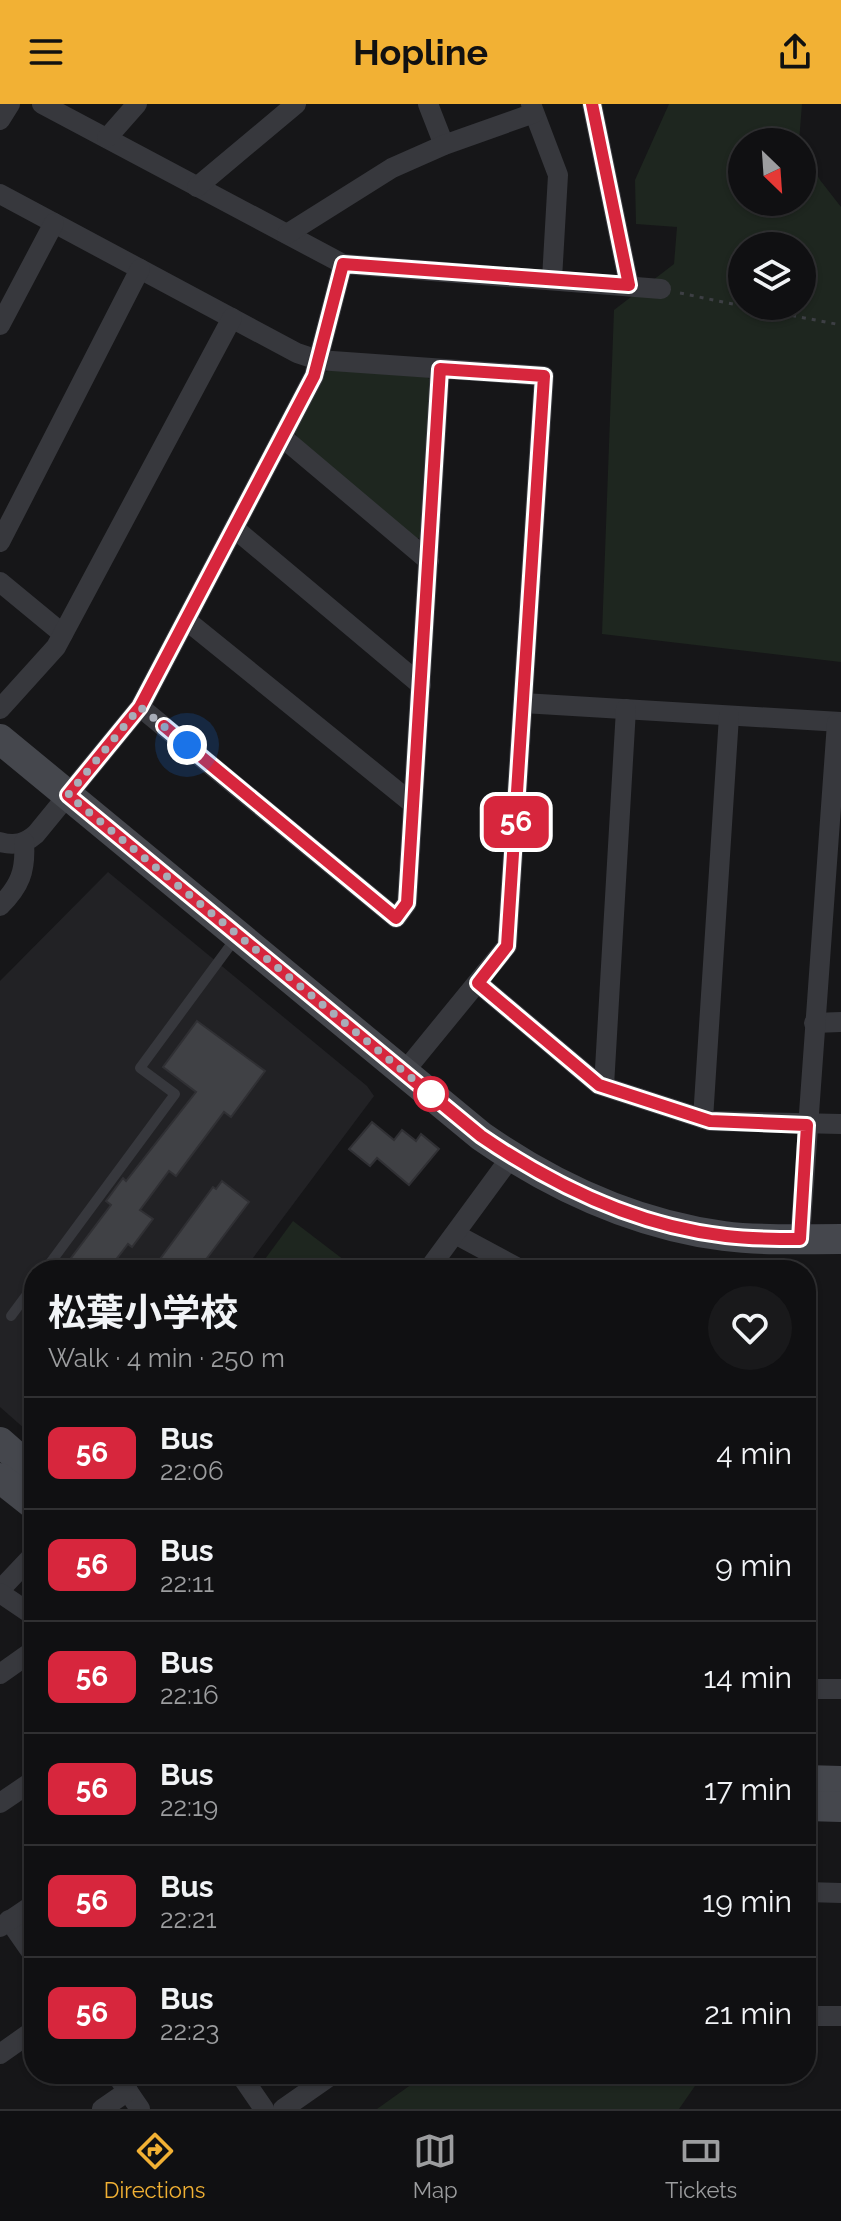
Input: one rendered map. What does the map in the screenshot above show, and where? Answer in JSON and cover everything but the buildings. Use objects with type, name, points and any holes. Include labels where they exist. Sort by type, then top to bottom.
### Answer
[{"type":"street","points":[[0,120],[10,104]]},
{"type":"street","points":[[42,104],[343,264],[661,289]]},
{"type":"street","points":[[107,138],[137,104]]},
{"type":"street","points":[[197,187],[296,104]]},
{"type":"street","points":[[428,104],[444,145]]},
{"type":"street","points":[[592,104],[629,285]]},
{"type":"street","points":[[287,234],[392,168],[533,108],[558,175],[552,279]]},
{"type":"street","points":[[0,194],[297,353],[318,360],[544,376],[507,946],[404,1072]]},
{"type":"street","points":[[0,325],[54,223]]},
{"type":"street","points":[[0,842],[9,845],[24,842],[36,834],[140,707],[314,376],[343,264]]},
{"type":"street","points":[[0,542],[140,269]]},
{"type":"street","points":[[0,709],[56,647],[232,318]]},
{"type":"street","points":[[140,707],[396,918],[407,903],[440,369]]},
{"type":"street","points":[[282,437],[429,561]]},
{"type":"street","points":[[234,528],[421,685]]},
{"type":"street","points":[[0,582],[63,634]]},
{"type":"street","points":[[186,620],[413,804]]},
{"type":"street","points":[[523,703],[839,722],[831,920],[814,1023],[800,1239]]},
{"type":"street","points":[[604,1086],[626,709]]},
{"type":"street","points":[[703,1119],[729,716]]},
{"type":"street","points":[[0,739],[481,1136],[511,1157],[594,1201],[637,1216],[726,1236],[841,1239]]},
{"type":"street","points":[[0,906],[16,891],[21,880],[25,866],[24,842]]},
{"type":"street","points":[[478,983],[599,1085],[703,1119],[841,1124]]},
{"type":"street","points":[[814,1023],[841,1022]]},
{"type":"street","points":[[436,1260],[511,1157]]},
{"type":"street","points":[[455,1234],[503,1260]]},
{"type":"street","points":[[0,1442],[24,1463]]},
{"type":"street","points":[[0,1478],[24,1497]]},
{"type":"street","points":[[24,1567],[2,1597],[24,1610]]},
{"type":"street","points":[[0,1674],[24,1657]]},
{"type":"street","points":[[816,1689],[841,1689]]},
{"type":"street","points":[[816,1780],[841,1781]]},
{"type":"street","points":[[0,1803],[24,1787]]},
{"type":"street","points":[[816,1806],[841,1807]]},
{"type":"street","points":[[816,1892],[841,1893]]},
{"type":"street","points":[[24,1911],[5,1924],[24,1945]]},
{"type":"street","points":[[816,2016],[841,2016]]},
{"type":"street","points":[[0,2054],[24,2037]]},
{"type":"street","points":[[123,2084],[140,2109]]},
{"type":"street","points":[[247,2084],[264,2109]]},
{"type":"street","points":[[283,2109],[319,2084]]},
{"type":"street","points":[[102,2109],[128,2091]]},
{"type":"lane","points":[[52,1260],[175,1094],[140,1068],[238,935]]},
{"type":"lane","points":[[11,1316],[24,1298]]},
{"type":"path","points":[[661,289],[728,303]]},
{"type":"path","points":[[815,320],[841,325]]},
{"type":"shaded area","points":[[669,104],[802,104],[800,128],[728,128],[728,216],[816,216],[816,173],[841,207],[841,662],[602,634],[614,310],[674,264],[677,227],[636,224],[635,180]]},
{"type":"shaded area","points":[[330,370],[427,377],[432,382],[423,536],[414,540],[299,441],[295,432],[324,373]]},
{"type":"shaded area","points":[[108,872],[367,1086],[374,1096],[251,1260],[24,1260],[24,1428],[0,1407],[0,981]]},
{"type":"shaded area","points":[[293,1221],[344,1260],[264,1260]]},
{"type":"shaded area","points":[[412,2084],[696,2084],[679,2109],[377,2109]]},
{"type":"bus line","name":"56","points":[[164,726],[396,918],[407,903],[440,369],[544,376],[507,946],[478,983],[599,1085],[710,1121],[807,1125],[800,1239],[726,1236],[661,1222],[594,1201],[511,1157],[481,1136],[68,795],[140,707],[314,376],[343,264],[629,285],[592,104]]},
{"type":"route","points":[[187,745],[140,707],[68,795],[431,1094]]}]
